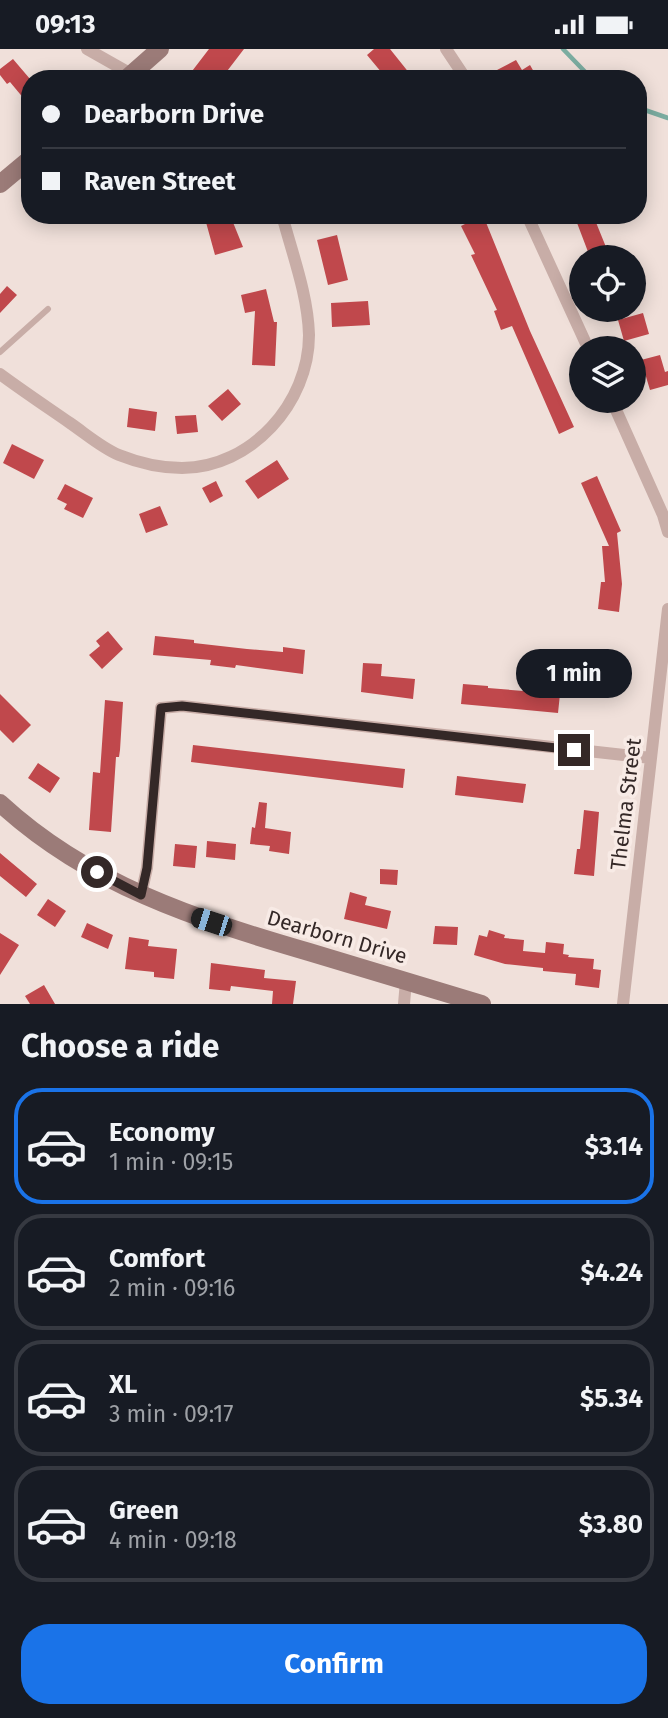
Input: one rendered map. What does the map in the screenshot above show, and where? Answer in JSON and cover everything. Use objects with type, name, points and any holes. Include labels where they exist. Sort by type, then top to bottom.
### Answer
[{"type":"street","points":[[86,49],[121,70]]},
{"type":"street","points":[[140,70],[160,49]]},
{"type":"street","points":[[446,49],[460,70]]},
{"type":"street","points":[[0,184],[21,166]]},
{"type":"street","points":[[0,374],[83,433],[118,454],[149,464],[182,468],[220,461],[234,455],[259,438],[279,418],[297,388],[307,354],[307,321],[284,224]]},
{"type":"street","points":[[531,224],[582,336]]},
{"type":"street","points":[[617,413],[668,532]]},
{"type":"street","name":"Thelma Street","points":[[623,1004],[668,609]]},
{"type":"street","points":[[141,895],[147,868],[161,708],[182,706],[651,758]]},
{"type":"street","name":"Dearborn Drive","points":[[0,803],[52,845],[141,895],[202,920],[482,1004]]},
{"type":"street","points":[[404,1004],[406,981]]},
{"type":"lane","points":[[0,351],[48,309]]},
{"type":"building","points":[[209,49],[244,49],[228,70],[193,70]]},
{"type":"building","points":[[374,49],[390,49],[407,70],[380,70],[367,55]]},
{"type":"building","points":[[13,59],[22,70],[21,95],[10,82],[7,84],[0,75],[0,69]]},
{"type":"building","points":[[516,60],[522,70],[497,70]]},
{"type":"building","points":[[206,224],[234,224],[243,247],[215,255]]},
{"type":"building","points":[[487,224],[530,331],[574,427],[559,434],[512,326],[501,330],[494,311],[497,310],[471,255],[475,254],[461,226]]},
{"type":"building","points":[[577,224],[597,224],[605,245],[585,245]]},
{"type":"building","points":[[337,235],[348,280],[328,285],[317,240]]},
{"type":"building","points":[[7,286],[17,295],[0,313],[0,294]]},
{"type":"building","points":[[266,289],[274,322],[277,322],[275,366],[252,365],[255,311],[245,313],[241,295]]},
{"type":"building","points":[[368,301],[370,325],[332,327],[331,303]]},
{"type":"building","points":[[619,322],[646,322],[649,334],[623,336]]},
{"type":"building","points":[[660,355],[665,372],[668,371],[668,385],[650,390],[646,377],[646,359]]},
{"type":"building","points":[[228,389],[241,404],[222,421],[208,406]]},
{"type":"building","points":[[129,408],[157,412],[155,431],[127,427]]},
{"type":"building","points":[[196,415],[198,432],[177,434],[175,416]]},
{"type":"building","points":[[12,444],[44,460],[34,479],[3,463]]},
{"type":"building","points":[[277,460],[289,479],[258,499],[245,481]]},
{"type":"building","points":[[597,476],[621,531],[617,533],[622,584],[619,612],[598,609],[601,582],[605,582],[602,546],[609,546],[581,483]]},
{"type":"building","points":[[216,481],[223,496],[210,503],[202,488]]},
{"type":"building","points":[[65,484],[93,498],[83,518],[64,509],[67,504],[57,499]]},
{"type":"building","points":[[160,506],[168,525],[146,533],[139,514]]},
{"type":"building","points":[[108,631],[123,649],[102,669],[89,655],[100,646],[96,641]]},
{"type":"building","points":[[155,636],[247,649],[283,652],[283,647],[305,650],[303,674],[236,665],[235,668],[210,665],[211,660],[153,655]]},
{"type":"building","points":[[363,663],[382,664],[381,676],[415,679],[413,699],[361,692]]},
{"type":"building","points":[[463,684],[560,694],[558,713],[461,704]]},
{"type":"building","points":[[0,694],[31,725],[13,743],[0,730]]},
{"type":"building","points":[[105,700],[123,702],[111,832],[89,830],[93,772],[100,773]]},
{"type":"building","points":[[193,745],[405,769],[403,788],[191,762]]},
{"type":"building","points":[[38,763],[60,778],[50,793],[28,778]]},
{"type":"building","points":[[457,776],[526,784],[523,803],[455,795]]},
{"type":"building","points":[[259,802],[267,803],[265,828],[291,832],[289,854],[269,851],[270,846],[250,844]]},
{"type":"building","points":[[584,810],[599,812],[594,876],[574,874]]},
{"type":"building","points":[[207,841],[236,844],[235,860],[206,857]]},
{"type":"building","points":[[175,844],[197,846],[195,868],[173,866]]},
{"type":"building","points":[[0,853],[37,884],[26,897],[0,876]]},
{"type":"building","points":[[380,869],[398,870],[397,885],[380,884]]},
{"type":"building","points":[[350,892],[367,897],[365,905],[391,911],[387,929],[344,919]]},
{"type":"building","points":[[48,899],[66,911],[55,927],[37,915]]},
{"type":"building","points":[[87,923],[113,935],[108,949],[81,937]]},
{"type":"building","points":[[435,926],[458,927],[457,945],[433,944]]},
{"type":"building","points":[[489,930],[505,935],[504,938],[524,940],[523,951],[545,953],[546,942],[564,944],[563,954],[569,955],[568,957],[594,959],[593,969],[601,970],[599,988],[575,985],[576,974],[505,964],[474,955],[479,935],[487,937]]},
{"type":"building","points":[[0,933],[19,945],[0,975]]},
{"type":"building","points":[[129,937],[149,940],[148,946],[177,949],[174,979],[154,977],[154,972],[125,969]]},
{"type":"building","points":[[211,963],[265,970],[264,978],[296,981],[293,1004],[272,1004],[273,991],[231,986],[230,991],[209,989]]},
{"type":"building","points":[[44,985],[55,1004],[30,1004],[25,996]]},
{"type":"waterway","points":[[563,49],[583,70]]},
{"type":"waterway","points":[[647,111],[668,118]]},
{"type":"route","points":[[97,872],[141,895],[147,868],[161,708],[182,706],[574,750]]}]
